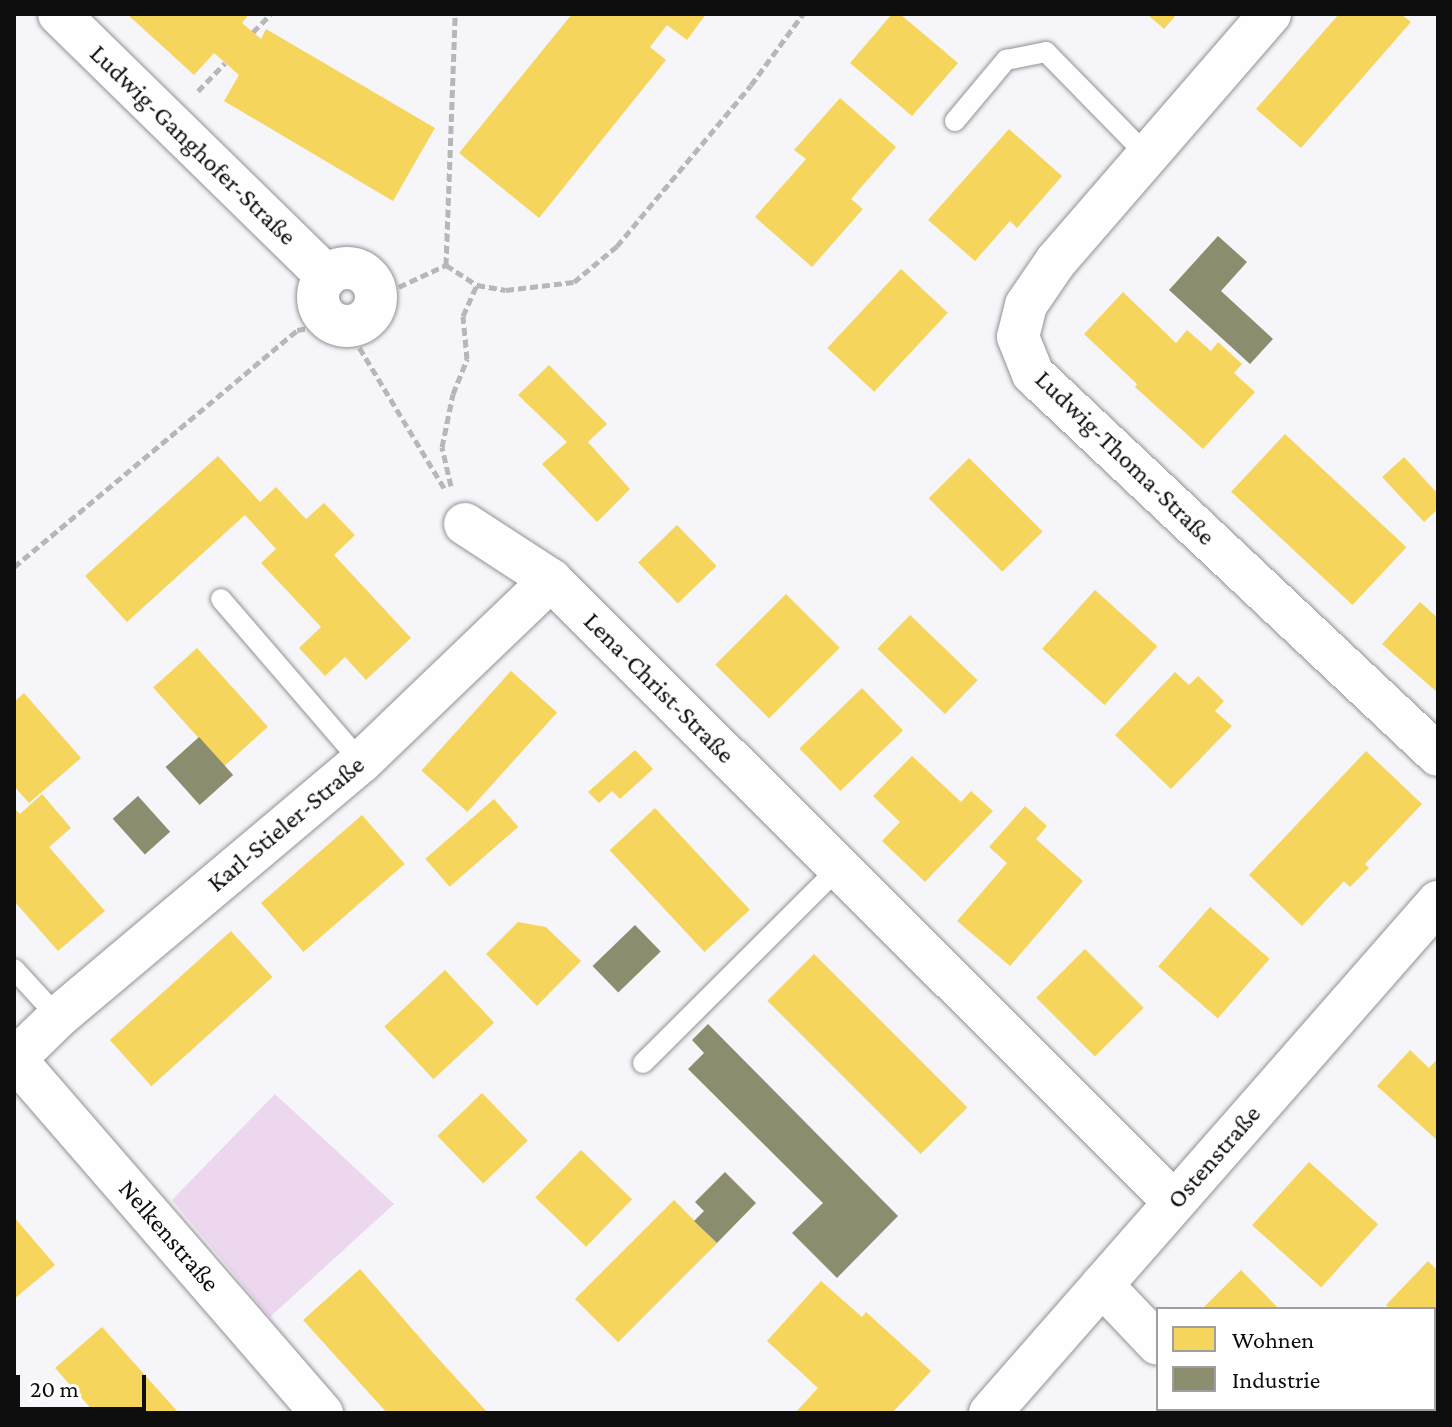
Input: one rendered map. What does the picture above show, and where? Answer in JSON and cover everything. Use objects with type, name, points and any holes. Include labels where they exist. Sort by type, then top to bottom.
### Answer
[{"type":"street","name":"Ludwig-Ganghofer-Straße","points":[[59,14],[327,276]]},
{"type":"street","name":"Ludwig-Thoma-Straße","points":[[1270,14],[1056,261],[1026,305],[1018,337],[1033,374],[1438,755]]},
{"type":"street","points":[[342,268],[359,270],[372,281],[377,297],[371,315],[365,321],[341,325],[326,318],[318,302],[318,292],[327,276],[342,268]]},
{"type":"street","name":"Lena-Christ-Straße","points":[[461,517],[551,580],[1174,1202]]},
{"type":"street","name":"Karl-Stieler-Straße","points":[[14,1059],[58,1017],[361,762],[551,580]]},
{"type":"street","name":"Ostenstraße","points":[[990,1413],[1438,902]]},
{"type":"street","name":"Nelkenstraße","points":[[14,1059],[322,1413]]},
{"type":"street","points":[[1102,1285],[1156,1342]]},
{"type":"lane","points":[[955,121],[1006,60],[1046,52],[1147,155]]},
{"type":"lane","points":[[221,599],[361,762]]},
{"type":"lane","points":[[643,1063],[839,868]]},
{"type":"lane","points":[[14,969],[58,1017]]},
{"type":"path","points":[[253,32],[271,14]]},
{"type":"path","points":[[446,265],[455,14]]},
{"type":"path","points":[[446,265],[477,285],[506,290],[574,282],[617,246],[751,85],[803,14]]},
{"type":"path","points":[[377,297],[446,265]]},
{"type":"path","points":[[461,517],[442,447],[453,394],[467,359],[463,316],[477,285]]},
{"type":"path","points":[[14,567],[297,330],[341,325],[461,517]]},
{"type":"shaded area","points":[[275,1094],[394,1204],[270,1317],[172,1200]]},
{"type":"building: Wohnen","points":[[127,14],[249,14],[242,23],[261,39],[266,29],[435,128],[393,201],[224,101],[239,75],[214,53],[194,75]]},
{"type":"building: Wohnen","points":[[572,14],[706,14],[687,40],[667,25],[650,47],[666,60],[539,218],[459,153]]},
{"type":"building: Wohnen","points":[[892,14],[900,14],[958,63],[912,116],[850,63]]},
{"type":"building: Wohnen","points":[[1147,14],[1177,14],[1164,29]]},
{"type":"building: Wohnen","points":[[1339,14],[1401,14],[1411,22],[1301,148],[1256,109]]},
{"type":"building: Wohnen","points":[[840,98],[896,147],[851,199],[863,209],[812,267],[755,217],[806,159],[794,150]]},
{"type":"building: Wohnen","points":[[1009,129],[1062,176],[1017,228],[1010,221],[975,261],[928,220]]},
{"type":"building: Wohnen","points":[[901,269],[948,313],[874,392],[827,348]]},
{"type":"building: Wohnen","points":[[1123,292],[1176,343],[1187,330],[1211,351],[1218,342],[1242,364],[1234,373],[1255,392],[1203,449],[1135,387],[1137,384],[1084,334]]},
{"type":"building: Wohnen","points":[[549,365],[607,424],[588,442],[630,489],[597,522],[542,464],[567,442],[518,395]]},
{"type":"building: Wohnen","points":[[1285,434],[1406,547],[1353,605],[1231,492]]},
{"type":"building: Wohnen","points":[[218,456],[260,502],[276,487],[306,519],[324,503],[355,535],[334,555],[411,638],[366,680],[345,657],[325,676],[299,648],[321,627],[261,563],[276,549],[245,515],[127,622],[85,576]]},
{"type":"building: Wohnen","points":[[1404,457],[1438,494],[1438,509],[1424,522],[1382,477]]},
{"type":"building: Wohnen","points":[[969,458],[1043,532],[1002,572],[929,498]]},
{"type":"building: Wohnen","points":[[677,525],[717,566],[678,604],[638,563]]},
{"type":"building: Wohnen","points":[[1095,590],[1157,646],[1105,705],[1042,649]]},
{"type":"building: Wohnen","points":[[786,594],[840,648],[769,718],[715,665]]},
{"type":"building: Wohnen","points":[[1420,602],[1438,618],[1438,693],[1382,644]]},
{"type":"building: Wohnen","points":[[910,615],[978,680],[945,714],[877,649]]},
{"type":"building: Wohnen","points":[[197,648],[268,727],[224,766],[153,687]]},
{"type":"building: Wohnen","points":[[511,671],[557,712],[467,812],[421,771]]},
{"type":"building: Wohnen","points":[[1175,672],[1189,685],[1198,676],[1224,701],[1215,711],[1232,726],[1171,789],[1115,735]]},
{"type":"building: Wohnen","points":[[862,688],[903,730],[840,791],[799,748]]},
{"type":"building: Wohnen","points":[[24,693],[81,758],[29,803],[14,786],[14,702]]},
{"type":"building: Wohnen","points":[[635,750],[653,769],[620,799],[612,791],[599,803],[588,792]]},
{"type":"building: Wohnen","points":[[1366,751],[1422,804],[1365,864],[1369,868],[1350,887],[1344,881],[1302,926],[1249,875]]},
{"type":"building: Wohnen","points":[[912,756],[961,802],[971,791],[993,811],[925,882],[882,841],[900,822],[873,796]]},
{"type":"building: Wohnen","points":[[42,794],[71,828],[49,847],[105,911],[58,951],[14,901],[14,808],[20,814]]},
{"type":"building: Wohnen","points":[[494,799],[518,827],[450,887],[425,859]]},
{"type":"building: Wohnen","points":[[1025,806],[1047,826],[1036,839],[1083,881],[1010,966],[957,921],[1007,863],[989,847]]},
{"type":"building: Wohnen","points":[[655,808],[750,910],[704,952],[610,850]]},
{"type":"building: Wohnen","points":[[362,815],[405,864],[304,952],[261,903]]},
{"type":"building: Wohnen","points":[[1210,907],[1270,959],[1218,1018],[1158,967]]},
{"type":"building: Wohnen","points":[[518,922],[546,927],[581,961],[537,1006],[486,954]]},
{"type":"building: Wohnen","points":[[231,931],[272,977],[151,1086],[110,1040]]},
{"type":"building: Wohnen","points":[[1085,949],[1144,1008],[1095,1056],[1036,998]]},
{"type":"building: Wohnen","points":[[814,954],[967,1107],[921,1154],[767,1001]]},
{"type":"building: Wohnen","points":[[445,970],[494,1023],[433,1079],[384,1027]]},
{"type":"building: Wohnen","points":[[1410,1050],[1429,1068],[1438,1058],[1438,1141],[1377,1086]]},
{"type":"building: Wohnen","points":[[482,1093],[528,1140],[483,1184],[437,1136]]},
{"type":"building: Wohnen","points":[[581,1150],[632,1199],[586,1247],[535,1197]]},
{"type":"building: Wohnen","points":[[1309,1162],[1378,1224],[1321,1287],[1252,1225]]},
{"type":"building: Wohnen","points":[[674,1200],[717,1243],[618,1342],[575,1299]]},
{"type":"building: Wohnen","points":[[14,1217],[55,1265],[14,1299]]},
{"type":"building: Wohnen","points":[[1428,1261],[1438,1271],[1438,1356],[1436,1307],[1386,1305]]},
{"type":"building: Wohnen","points":[[360,1269],[488,1413],[387,1413],[303,1320]]},
{"type":"building: Wohnen","points":[[1241,1270],[1277,1307],[1204,1307]]},
{"type":"building: Wohnen","points":[[821,1281],[862,1317],[866,1312],[931,1371],[892,1413],[795,1413],[818,1388],[767,1341]]},
{"type":"building: Wohnen","points":[[102,1327],[177,1411],[175,1413],[95,1413],[55,1368]]},
{"type":"building: Wohnen","points":[[1290,1411],[1393,1411],[1393,1413]]},
{"type":"building: Industrie","points":[[1218,236],[1247,262],[1221,291],[1273,339],[1250,364],[1169,290]]},
{"type":"building: Industrie","points":[[199,737],[233,775],[200,805],[166,767]]},
{"type":"building: Industrie","points":[[138,796],[170,832],[145,854],[113,819]]},
{"type":"building: Industrie","points":[[635,925],[661,952],[618,993],[593,966]]},
{"type":"building: Industrie","points":[[708,1024],[898,1216],[837,1278],[792,1233],[823,1203],[688,1069],[704,1053],[692,1040]]},
{"type":"building: Industrie","points":[[725,1172],[756,1203],[717,1243],[694,1221],[704,1211],[695,1202]]}]
